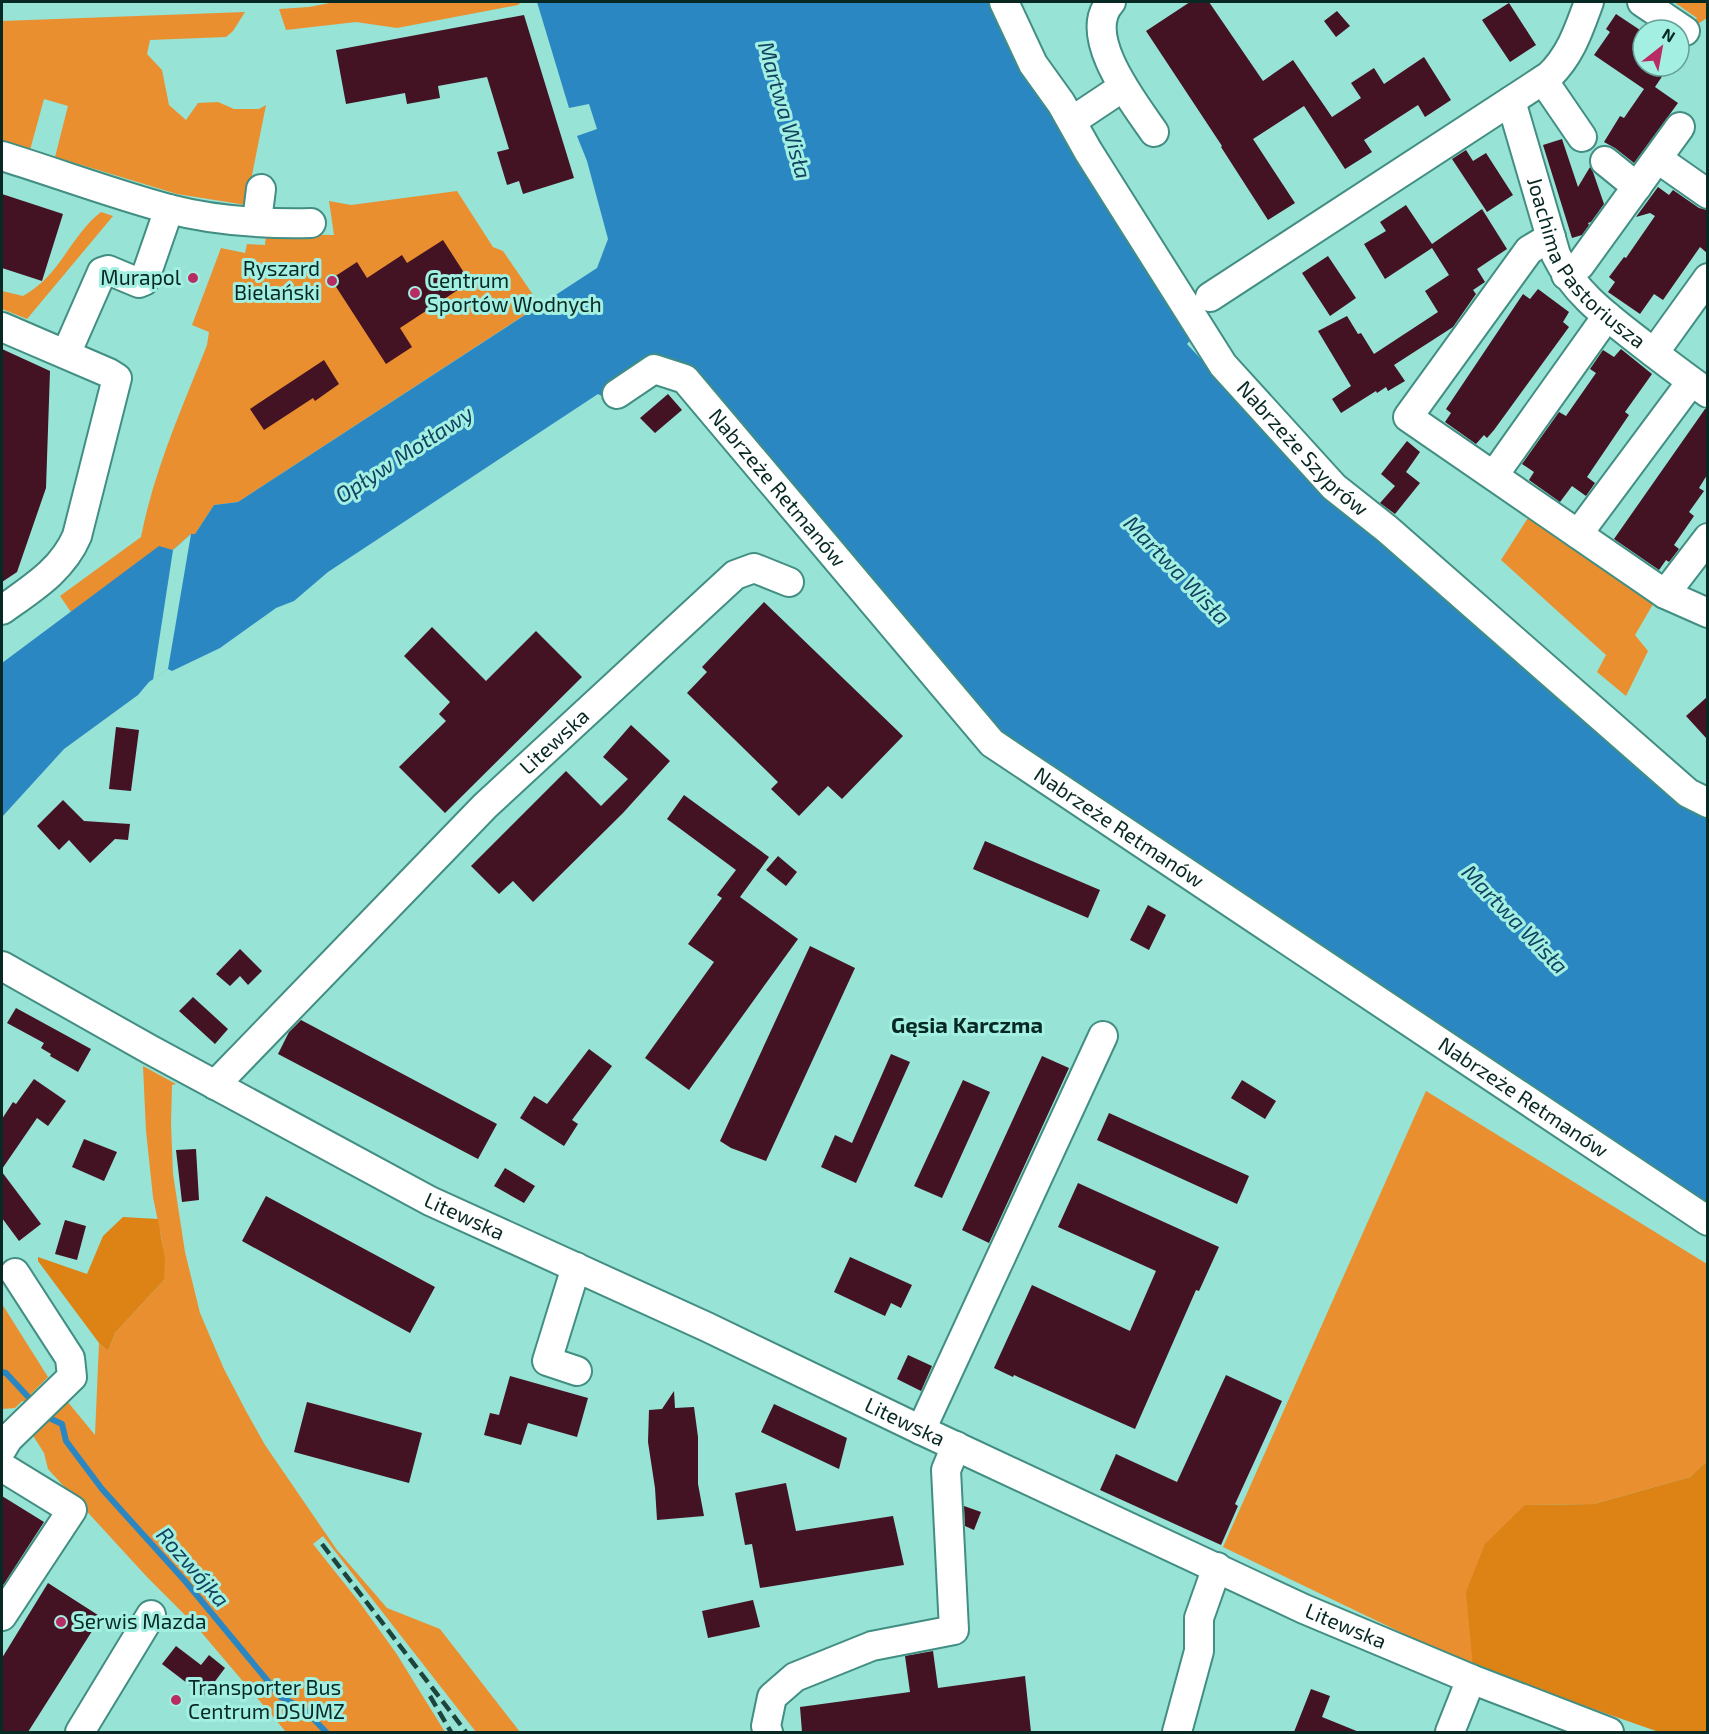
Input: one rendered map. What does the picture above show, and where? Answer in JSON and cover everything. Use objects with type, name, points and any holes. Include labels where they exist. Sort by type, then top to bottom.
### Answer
[{"type":"street","name":"Nabrzeże Szyprów","points":[[1004,2],[1033,64],[1072,121],[1088,151],[1223,366],[1334,487],[1387,529],[1688,793],[1707,803]]},
{"type":"street","points":[[1111,2],[1105,8],[1101,21],[1105,48],[1123,87],[1154,132]]},
{"type":"street","points":[[1210,297],[1543,80],[1561,65],[1568,54],[1589,2]]},
{"type":"street","points":[[1642,2],[1665,18]]},
{"type":"street","points":[[1543,80],[1582,137]]},
{"type":"street","points":[[1072,121],[1123,87]]},
{"type":"street","name":"Joachima Pastoriusza","points":[[1511,101],[1556,255],[1566,274],[1578,289],[1607,316],[1699,388]]},
{"type":"street","points":[[1566,274],[1580,265],[1680,127]]},
{"type":"street","points":[[2,156],[169,209],[207,217],[277,224],[311,223]]},
{"type":"street","points":[[1658,159],[1707,194]]},
{"type":"street","points":[[1605,161],[1638,187]]},
{"type":"street","points":[[257,221],[261,189]]},
{"type":"street","points":[[66,354],[102,272],[108,270],[139,284],[144,281],[169,209]]},
{"type":"street","points":[[1551,237],[1529,250],[1408,417],[1665,594],[1707,613]]},
{"type":"street","points":[[1654,353],[1707,278]]},
{"type":"street","points":[[1494,475],[1607,316]]},
{"type":"street","points":[[2,327],[117,378],[77,536],[70,552],[53,572],[2,610]]},
{"type":"street","name":"Nabrzeże Retmanów","points":[[617,394],[654,369],[686,379],[992,743],[1707,1221]]},
{"type":"street","points":[[1578,534],[1699,388]]},
{"type":"street","points":[[1665,594],[1705,546]]},
{"type":"street","name":"Litewska","points":[[215,1085],[485,806],[735,574],[754,568],[789,582]]},
{"type":"street","name":"Litewska","points":[[2,966],[429,1201],[707,1327],[1304,1609],[1601,1731]]},
{"type":"street","points":[[921,1430],[1103,1036]]},
{"type":"street","points":[[576,1267],[547,1361],[577,1371]]},
{"type":"street","points":[[2,1449],[8,1439],[72,1377],[70,1358],[15,1273]]},
{"type":"street","points":[[768,1732],[766,1726],[772,1697],[795,1677],[872,1646],[954,1630],[946,1470],[956,1446]]},
{"type":"street","points":[[2,1467],[72,1510],[2,1616]]},
{"type":"street","points":[[1177,1732],[1199,1651],[1199,1618],[1217,1567]]},
{"type":"street","points":[[80,1732],[151,1615]]},
{"type":"street","points":[[1450,1732],[1471,1679]]},
{"type":"shaded area","points":[[335,2],[521,2],[518,5],[397,28],[356,22],[286,30],[279,9]]},
{"type":"shaded area","points":[[1674,2],[1707,2],[1707,18],[1691,28],[1697,18]]},
{"type":"shaded area","points":[[245,12],[233,31],[226,37],[150,40],[147,54],[162,70],[169,105],[186,120],[198,103],[218,102],[234,109],[259,109],[266,105],[246,205],[177,194],[55,157],[68,106],[44,99],[30,150],[2,142],[2,21]]},
{"type":"shaded area","points":[[457,191],[493,247],[503,251],[540,305],[238,502],[214,505],[195,534],[191,534],[173,550],[159,547],[71,612],[60,596],[141,537],[161,463],[207,345],[209,332],[192,325],[221,248],[245,253],[247,244],[265,245],[266,234],[334,235],[329,201],[351,205]]},
{"type":"shaded area","points":[[101,212],[113,216],[27,319],[2,309],[2,291],[23,296],[36,287],[56,267],[81,232]]},
{"type":"shaded area","points":[[1533,510],[1656,599],[1635,635],[1648,651],[1626,696],[1597,672],[1606,655],[1501,560]]},
{"type":"shaded area","points":[[143,1066],[176,1084],[172,1085],[173,1174],[185,1252],[200,1313],[224,1369],[265,1445],[337,1550],[387,1608],[440,1629],[520,1732],[476,1732],[323,1536],[313,1544],[396,1653],[445,1732],[286,1732],[196,1626],[147,1577],[48,1469],[44,1453],[32,1434],[67,1401],[95,1435],[99,1343],[108,1351],[115,1333],[164,1280],[162,1241],[153,1197],[146,1131]]},
{"type":"shaded area","points":[[1426,1091],[1707,1264],[1707,1461],[1690,1477],[1594,1504],[1525,1505],[1473,1667],[1223,1547]]},
{"type":"shaded area","points":[[123,1217],[158,1219],[165,1260],[164,1280],[115,1333],[108,1351],[99,1343],[38,1261],[38,1257],[87,1274],[103,1236]]},
{"type":"shaded area","points":[[2,1304],[48,1377],[31,1394],[33,1398],[27,1402],[22,1401],[15,1408],[2,1409]]},
{"type":"shaded area","points":[[1707,1461],[1707,1732],[1659,1732],[1473,1667],[1466,1592],[1485,1544],[1525,1505],[1594,1504],[1690,1477]]},
{"type":"water","points":[[537,2],[990,2],[1194,336],[1187,344],[1326,494],[1707,815],[1707,1216],[994,741],[687,375],[607,399],[598,394],[328,572],[294,601],[276,608],[220,648],[172,671],[168,669],[149,682],[138,695],[64,749],[2,817],[2,663],[159,546],[173,550],[191,534],[195,534],[214,505],[238,502],[597,268],[608,239],[587,161],[577,136],[597,129],[589,104],[569,108]]},
{"type":"pier","points":[[191,534],[168,669],[153,680],[173,550]]},
{"type":"building","points":[[1190,2],[1209,2],[1263,81],[1293,60],[1332,117],[1361,98],[1351,83],[1374,68],[1384,84],[1424,57],[1451,100],[1425,117],[1418,105],[1364,140],[1372,152],[1345,169],[1304,106],[1253,139],[1295,203],[1268,220],[1146,31]]},
{"type":"building","points":[[1509,3],[1536,45],[1510,62],[1482,20]]},
{"type":"building","points":[[1337,11],[1350,26],[1336,37],[1324,21]]},
{"type":"building","points":[[1616,14],[1631,24],[1631,78],[1661,78],[1655,87],[1678,103],[1634,163],[1604,142],[1620,116],[1624,118],[1644,89],[1594,55],[1610,32],[1606,29]]},
{"type":"building","points":[[524,15],[574,178],[523,194],[519,181],[507,185],[497,152],[509,149],[487,77],[438,86],[440,98],[407,104],[405,93],[346,104],[336,50]]},
{"type":"building","points":[[1562,139],[1578,187],[1590,167],[1604,204],[1588,223],[1582,235],[1572,238],[1543,145]]},
{"type":"building","points":[[1466,150],[1473,161],[1486,153],[1513,195],[1487,212],[1452,159]]},
{"type":"building","points":[[1658,187],[1669,195],[1673,190],[1699,208],[1707,210],[1707,253],[1700,247],[1663,300],[1654,294],[1640,314],[1608,292],[1615,282],[1609,277],[1624,257],[1626,258],[1655,216],[1650,213],[1636,217]]},
{"type":"building","points":[[2,194],[63,214],[42,281],[2,268]]},
{"type":"building","points":[[1406,205],[1432,244],[1482,209],[1507,249],[1477,269],[1485,282],[1473,290],[1476,294],[1453,327],[1394,365],[1405,381],[1388,391],[1386,387],[1377,393],[1376,391],[1341,413],[1332,399],[1351,386],[1318,331],[1347,316],[1374,354],[1438,312],[1425,291],[1449,275],[1432,248],[1385,279],[1364,244],[1386,231],[1380,222]]},
{"type":"building","points":[[443,240],[470,282],[400,328],[412,347],[386,364],[331,279],[357,262],[367,278],[402,255],[407,263]]},
{"type":"building","points":[[1328,256],[1356,298],[1330,316],[1302,273]]},
{"type":"building","points":[[1538,289],[1569,312],[1563,322],[1569,327],[1494,430],[1487,438],[1484,435],[1476,444],[1445,422],[1451,413],[1446,409],[1523,294],[1530,299]]},
{"type":"building","points":[[2,349],[50,371],[46,488],[17,572],[2,582]]},
{"type":"building","points":[[1621,349],[1652,374],[1625,412],[1629,415],[1587,477],[1595,483],[1586,496],[1572,486],[1560,502],[1529,480],[1534,472],[1522,464],[1559,412],[1566,416],[1596,373],[1590,369],[1603,350],[1614,357]]},
{"type":"building","points":[[324,360],[339,384],[315,401],[313,398],[264,430],[250,409]]},
{"type":"building","points":[[668,394],[682,410],[655,433],[640,418]]},
{"type":"building","points":[[1707,409],[1707,475],[1699,488],[1704,491],[1689,512],[1694,516],[1674,545],[1679,549],[1669,562],[1666,560],[1659,570],[1614,539]]},
{"type":"building","points":[[1407,441],[1420,452],[1406,472],[1420,483],[1395,514],[1380,503],[1395,486],[1381,474]]},
{"type":"building","points":[[764,602],[903,736],[842,799],[828,786],[799,816],[771,789],[778,782],[687,693],[707,672],[702,667]]},
{"type":"building","points":[[432,627],[486,681],[536,631],[582,677],[445,813],[399,767],[446,721],[439,714],[450,702],[404,656]]},
{"type":"building","points":[[1707,697],[1707,739],[1686,716]]},
{"type":"building","points":[[631,725],[670,761],[623,813],[533,902],[513,881],[499,894],[471,866],[566,771],[601,806],[628,779],[603,757]]},
{"type":"building","points":[[116,727],[139,730],[131,791],[109,789]]},
{"type":"building","points":[[684,795],[769,857],[740,897],[798,939],[689,1090],[645,1058],[714,962],[688,944],[722,898],[717,895],[736,870],[667,819]]},
{"type":"building","points":[[63,800],[84,821],[130,824],[128,840],[115,839],[90,863],[69,840],[59,850],[37,826]]},
{"type":"building","points":[[985,841],[1100,890],[1088,918],[973,869]]},
{"type":"building","points":[[778,856],[797,872],[786,886],[766,870]]},
{"type":"building","points":[[1148,905],[1166,915],[1149,950],[1130,940]]},
{"type":"building","points":[[810,946],[855,968],[766,1161],[731,1148],[720,1141]]},
{"type":"building","points":[[240,949],[262,971],[248,985],[240,976],[230,986],[216,974]]},
{"type":"building","points":[[193,997],[228,1029],[215,1044],[179,1011]]},
{"type":"building","points":[[16,1008],[91,1049],[78,1072],[50,1056],[51,1054],[41,1048],[44,1043],[7,1023]]},
{"type":"building","points":[[301,1020],[497,1124],[478,1159],[278,1054],[289,1032]]},
{"type":"building","points":[[589,1049],[612,1066],[572,1120],[578,1124],[564,1146],[520,1118],[534,1096],[547,1104]]},
{"type":"building","points":[[891,1054],[910,1062],[856,1183],[821,1167],[835,1135],[852,1143]]},
{"type":"building","points":[[1042,1056],[1069,1068],[989,1243],[962,1230]]},
{"type":"building","points":[[34,1079],[66,1101],[48,1126],[37,1118],[2,1169],[2,1119],[13,1102],[16,1104]]},
{"type":"building","points":[[963,1080],[990,1092],[942,1198],[914,1186]]},
{"type":"building","points":[[1242,1080],[1276,1101],[1265,1119],[1231,1098]]},
{"type":"building","points":[[1109,1113],[1249,1176],[1237,1204],[1097,1140]]},
{"type":"building","points":[[84,1139],[117,1152],[104,1181],[72,1167]]},
{"type":"building","points":[[196,1149],[199,1200],[182,1202],[176,1150]]},
{"type":"building","points":[[505,1168],[535,1186],[524,1203],[494,1186]]},
{"type":"building","points":[[2,1172],[41,1224],[19,1241],[2,1218]]},
{"type":"building","points":[[1078,1183],[1219,1247],[1199,1291],[1196,1290],[1135,1429],[994,1368],[1032,1285],[1130,1331],[1156,1271],[1058,1227]]},
{"type":"building","points":[[266,1196],[435,1287],[410,1333],[242,1241]]},
{"type":"building","points":[[65,1220],[86,1226],[77,1260],[55,1254]]},
{"type":"building","points":[[850,1257],[912,1285],[901,1308],[891,1303],[885,1316],[834,1292]]},
{"type":"building","points":[[908,1355],[932,1366],[921,1391],[897,1379]]},
{"type":"building","points":[[1226,1375],[1282,1401],[1235,1504],[1238,1506],[1221,1545],[1100,1490],[1116,1454],[1177,1482]]},
{"type":"building","points":[[510,1376],[588,1398],[577,1437],[528,1423],[521,1445],[484,1435],[490,1413],[499,1415]]},
{"type":"building","points":[[674,1391],[675,1408],[694,1407],[698,1437],[698,1484],[704,1516],[657,1520],[648,1442],[649,1410],[662,1409]]},
{"type":"building","points":[[307,1402],[422,1433],[409,1483],[294,1452]]},
{"type":"building","points":[[774,1404],[847,1438],[839,1469],[761,1432]]},
{"type":"building","points":[[786,1483],[796,1531],[893,1516],[904,1565],[760,1588],[752,1544],[745,1545],[735,1493]]},
{"type":"building","points":[[2,1496],[44,1522],[2,1587]]},
{"type":"building","points":[[964,1506],[981,1512],[974,1530],[965,1526]]},
{"type":"building","points":[[48,1583],[101,1617],[28,1732],[2,1732],[2,1658]]},
{"type":"building","points":[[753,1600],[760,1627],[708,1638],[702,1611]]},
{"type":"building","points":[[176,1646],[201,1665],[209,1655],[225,1668],[204,1696],[162,1664]]},
{"type":"building","points":[[933,1651],[938,1688],[1025,1676],[1031,1732],[802,1732],[800,1707],[910,1692],[905,1656]]},
{"type":"building","points":[[1311,1689],[1330,1696],[1322,1717],[1359,1732],[1294,1732]]},
{"type":"waterway","name":"Rozwójka","points":[[2,1372],[6,1373],[32,1401]]},
{"type":"waterway","name":"Rozwójka","points":[[45,1416],[62,1424],[66,1441],[102,1489],[185,1581],[281,1697],[305,1710],[326,1732]]},
{"type":"railway","points":[[322,1544],[466,1732]]},
{"type":"railway","points":[[430,1696],[451,1732]]},
{"type":"place","name":"Murapol","points":[[193,278]]},
{"type":"place","name":"Ryszard Bielański","points":[[332,281]]},
{"type":"place","name":"Centrum Sportów Wodnych","points":[[415,293]]},
{"type":"place","name":"Serwis Mazda","points":[[61,1622]]},
{"type":"place","name":"Transporter Bus Centrum DSUMZ","points":[[176,1700]]},
{"type":"district","name":"Gęsia Karczma","points":[[967,1025]]},
{"type":"water label","name":"Martwa Wisła","points":[[785,110]]},
{"type":"water label","name":"Opływ Motławy","points":[[404,454]]},
{"type":"water label","name":"Martwa Wisła","points":[[1177,570]]},
{"type":"water label","name":"Martwa Wisła","points":[[1515,919]]}]
